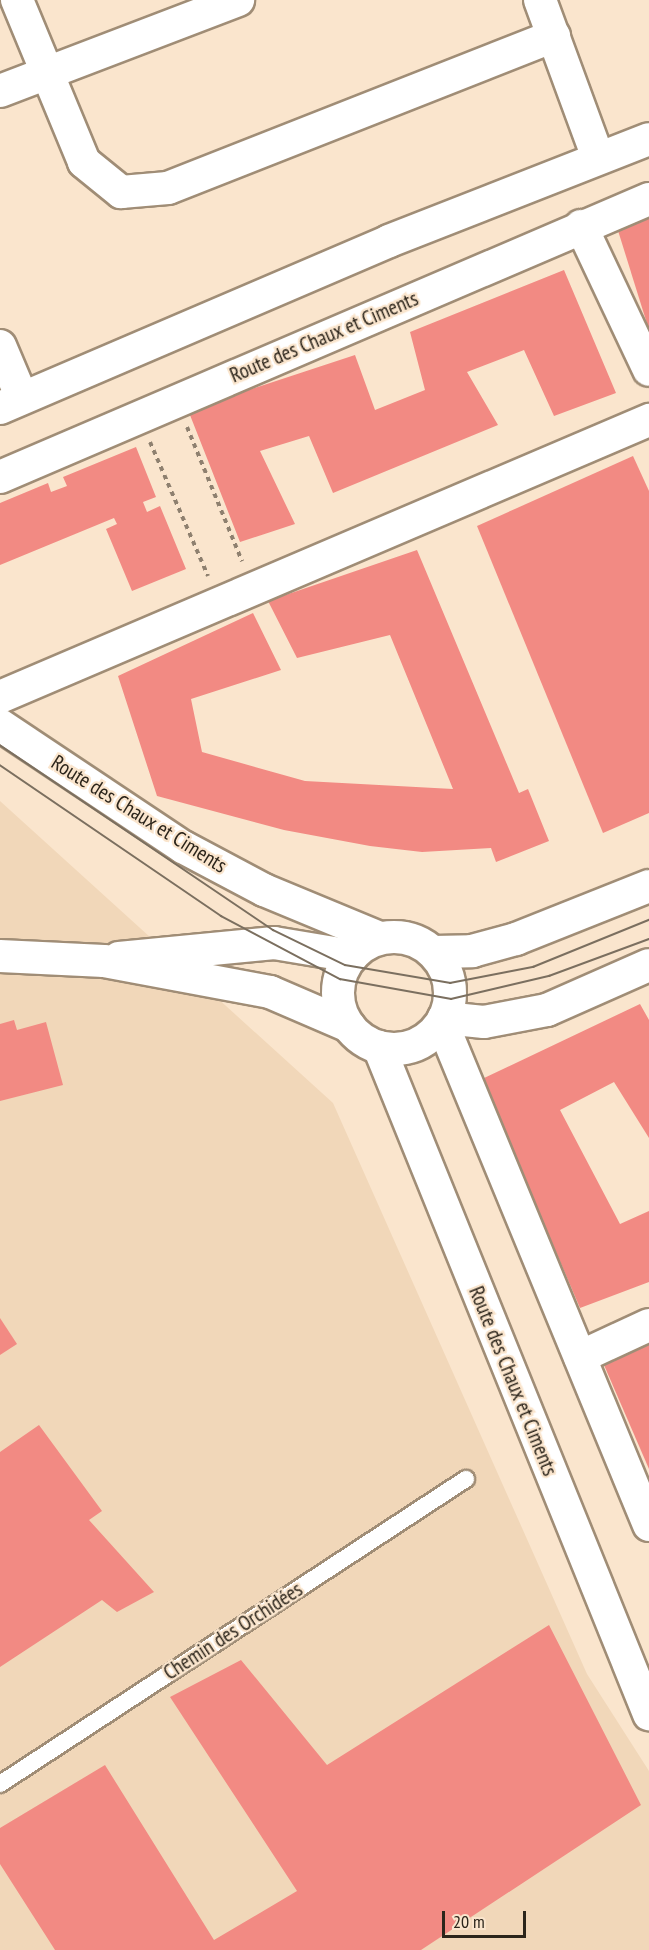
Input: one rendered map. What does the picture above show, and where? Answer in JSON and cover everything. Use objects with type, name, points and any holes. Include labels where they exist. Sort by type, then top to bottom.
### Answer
[{"type":"street","points":[[17,0],[51,74],[84,162],[121,192],[168,188],[554,36]]},
{"type":"street","points":[[0,91],[51,74],[238,0]]},
{"type":"street","points":[[540,0],[598,158]]},
{"type":"street","points":[[0,346],[11,403],[598,158],[649,139]]},
{"type":"street","name":"Route des Chaux et Ciments","points":[[0,477],[581,226],[649,199]]},
{"type":"street","points":[[581,226],[649,370]]},
{"type":"street","points":[[0,697],[649,420]]},
{"type":"street","name":"Route des Chaux et Ciments","points":[[0,725],[183,847],[264,890],[380,938]]},
{"type":"street","points":[[349,1026],[338,995],[352,956],[380,938],[399,937],[433,952],[472,951],[516,939],[649,886]]},
{"type":"street","points":[[104,961],[215,945],[274,943],[352,956]]},
{"type":"street","points":[[433,952],[450,983],[443,1021],[649,1525]]},
{"type":"street","points":[[0,956],[104,961],[270,992],[349,1026],[379,1047],[415,1045],[443,1021],[484,1022],[547,1010],[649,965]]},
{"type":"street","name":"Route des Chaux et Ciments","points":[[379,1047],[649,1714]]},
{"type":"street","points":[[580,1357],[649,1325]]},
{"type":"lane","name":"Chemin des Orchidées","points":[[0,1784],[466,1479]]},
{"type":"path","points":[[177,401],[253,588]]},
{"type":"path","points":[[139,417],[219,602]]},
{"type":"shaded area","points":[[0,801],[333,1103],[587,1674],[649,1771],[649,1950],[0,1950]]},
{"type":"building","points":[[649,212],[649,330],[615,221]]},
{"type":"building","points":[[564,270],[616,393],[554,416],[524,350],[467,372],[498,425],[333,493],[309,436],[260,451],[295,524],[240,542],[188,410],[355,355],[375,410],[425,390],[410,332]]},
{"type":"building","points":[[136,447],[156,497],[143,502],[147,512],[160,506],[186,569],[132,591],[106,529],[117,524],[114,518],[0,565],[0,503],[48,483],[51,492],[67,486],[63,477]]},
{"type":"building","points":[[633,456],[649,491],[649,813],[603,833],[477,526]]},
{"type":"building","points":[[417,550],[519,793],[528,789],[549,841],[496,862],[491,848],[422,852],[370,846],[284,830],[157,796],[118,676],[253,613],[281,670],[191,699],[202,752],[305,781],[453,789],[390,635],[297,658],[268,601]]},
{"type":"building","points":[[640,1004],[649,1020],[649,1138],[614,1082],[560,1110],[620,1224],[649,1211],[649,1282],[580,1308],[482,1079]]},
{"type":"building","points":[[14,1020],[17,1030],[46,1022],[63,1085],[0,1101],[0,1024]]},
{"type":"building","points":[[0,1318],[17,1344],[0,1355]]},
{"type":"building","points":[[649,1345],[649,1469],[604,1365]]},
{"type":"building","points":[[39,1425],[102,1511],[89,1520],[154,1592],[117,1612],[102,1600],[0,1667],[0,1452]]},
{"type":"building","points":[[549,1625],[641,1805],[421,1950],[55,1950],[0,1864],[0,1828],[105,1765],[214,1940],[297,1891],[170,1697],[241,1660],[327,1765]]},
{"type":"tram line","points":[[0,745],[273,930],[345,965],[450,983],[533,967],[649,920]]},
{"type":"tram line","points":[[0,765],[221,916],[340,979],[451,999],[549,976],[649,939]]}]
